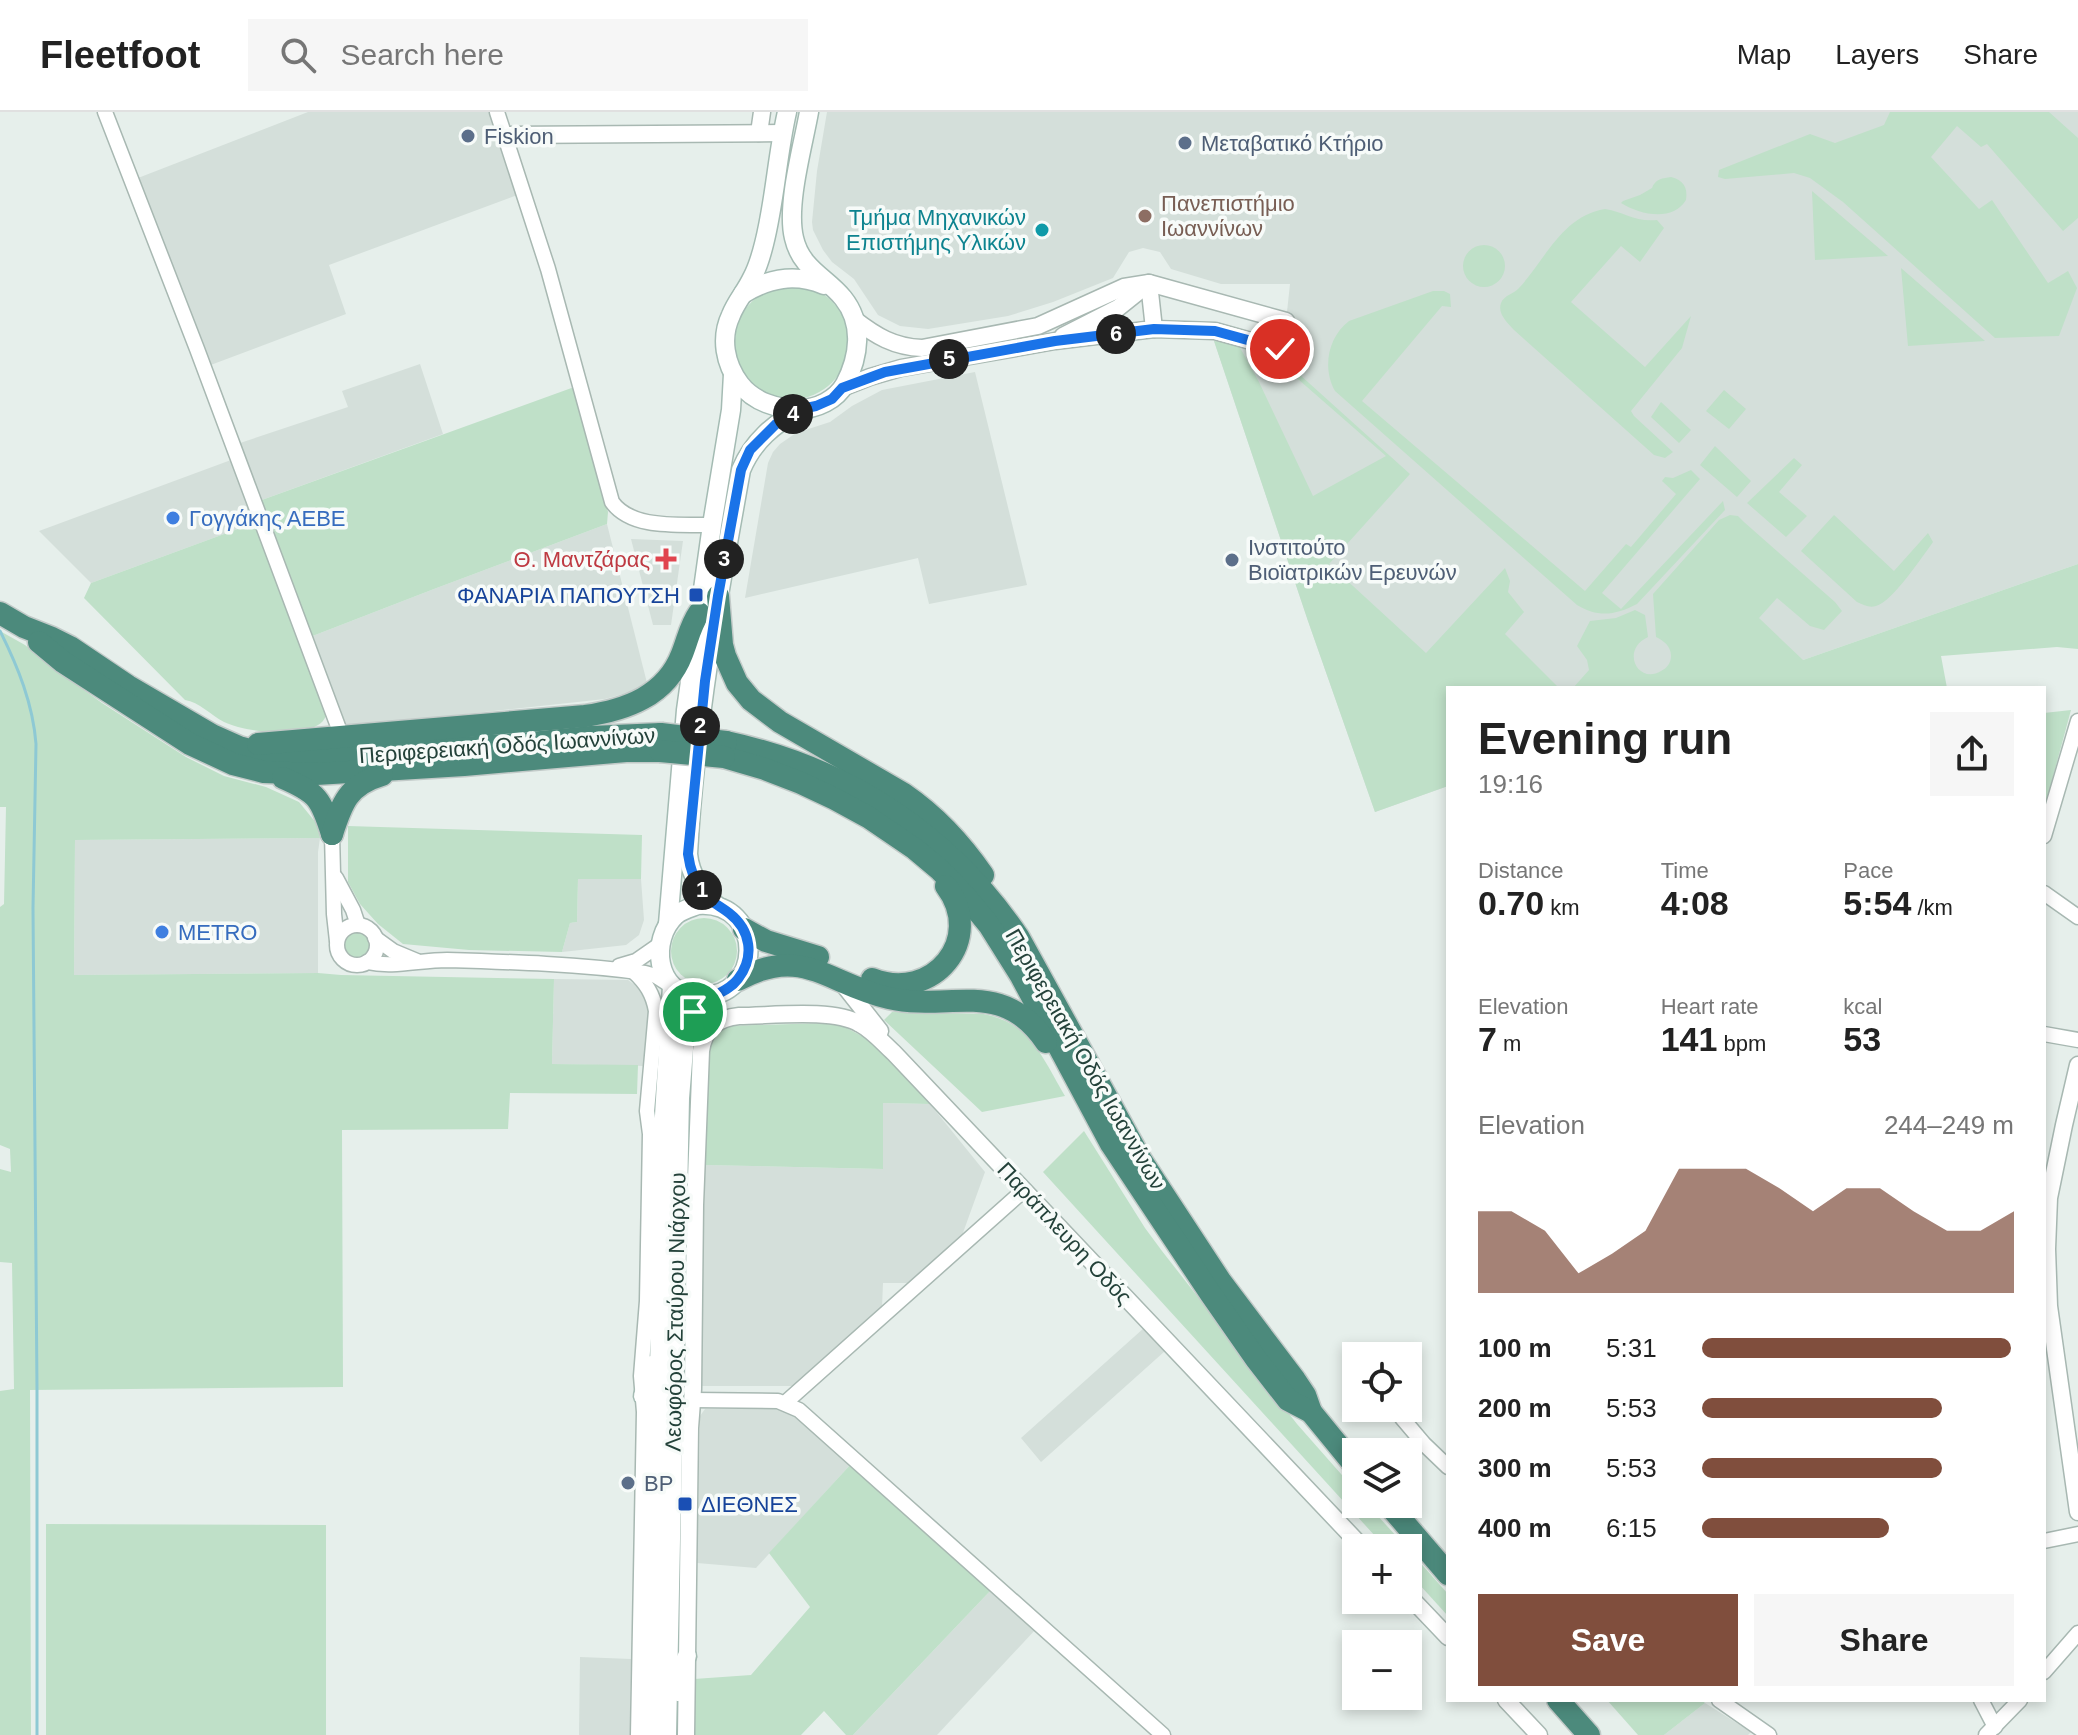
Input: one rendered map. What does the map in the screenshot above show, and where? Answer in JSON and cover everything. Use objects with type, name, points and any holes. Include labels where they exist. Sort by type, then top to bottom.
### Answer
[{"type":"highway","points":[[718,596],[725,656],[737,683],[751,700],[764,712],[923,808],[968,853],[995,892],[1008,922]]},
{"type":"highway","points":[[245,749],[261,743],[585,716],[628,707],[651,694],[668,678],[678,663],[690,628],[699,613]]},
{"type":"highway","name":"Περιφερειακή Οδός Ιωαννίνων","points":[[12,619],[61,642],[212,735],[245,749],[275,756],[307,757],[521,744],[603,736],[725,750],[757,748],[809,766],[884,804],[938,844],[1008,922],[1041,976],[1141,1160],[1221,1282],[1295,1380],[1311,1412],[1342,1450]]},
{"type":"highway","name":"Περιφερειακή Οδός Ιωαννίνων","points":[[12,619],[63,662],[190,744],[243,767],[316,774],[626,751],[661,743]]},
{"type":"highway","name":"Περιφερειακή Οδός Ιωαννίνων","points":[[725,750],[835,799],[884,827],[930,861],[955,885],[989,925],[1021,976],[1111,1144],[1225,1315],[1288,1400],[1311,1412]]},
{"type":"highway","points":[[332,834],[340,809],[354,789],[373,777],[403,768]]},
{"type":"highway","points":[[271,772],[306,788],[318,799],[324,807],[332,834]]},
{"type":"highway","points":[[744,929],[766,941],[820,958],[876,981],[894,985],[920,982],[937,972],[949,958],[957,943],[960,924],[953,896],[930,861]]},
{"type":"highway","points":[[738,980],[768,966],[786,964],[801,966],[879,996],[909,1002],[983,1001],[1005,1007],[1034,1026],[1057,1058],[1075,1076]]},
{"type":"highway","points":[[1400,1518],[1446,1572]]},
{"type":"highway","points":[[1560,1702],[1589,1735]]},
{"type":"main road","points":[[787,112],[766,238],[757,267],[731,314],[726,332],[727,356],[733,374],[743,388],[756,398],[770,405],[801,409],[832,399],[851,372],[858,347],[854,319],[844,299],[807,265],[793,234],[794,196],[809,112]]},
{"type":"main road","points":[[743,294],[758,285],[786,277],[800,277],[833,288]]},
{"type":"main road","points":[[668,924],[680,767],[699,613],[731,410],[733,374]]},
{"type":"main road","points":[[716,905],[698,905],[674,917],[659,945],[661,965],[672,986],[690,995],[712,995],[729,988],[738,980],[749,961],[744,929],[727,911],[716,905],[697,883],[688,854],[702,707],[741,470],[755,444],[776,424],[801,409]]},
{"type":"main road","name":"Λεωφόρος Σταύρου Νιάρχου","points":[[652,1735],[665,1088],[672,986]]},
{"type":"main road","name":"Λεωφόρος Σταύρου Νιάρχου","points":[[667,1735],[678,1135],[684,1033],[693,1012],[712,995]]},
{"type":"main road","points":[[650,1134],[656,1105],[665,1088]]},
{"type":"main road","points":[[643,1396],[660,1348]]},
{"type":"main road","points":[[674,1383],[692,1400]]},
{"type":"main road","points":[[675,1735],[679,1673],[687,1656]]},
{"type":"street","points":[[105,112],[342,737]]},
{"type":"street","points":[[497,112],[548,269],[612,502],[624,515],[639,520],[712,525]]},
{"type":"street","points":[[759,133],[762,112]]},
{"type":"street","points":[[504,135],[782,133]]},
{"type":"street","points":[[1149,283],[1154,329]]},
{"type":"street","points":[[1055,341],[1118,308],[1149,283]]},
{"type":"street","points":[[854,319],[889,342],[905,348],[922,348],[1038,326],[1124,287],[1149,283],[1286,321]]},
{"type":"street","points":[[842,388],[901,368],[1055,341],[1154,329],[1215,331],[1280,349]]},
{"type":"street","points":[[2046,829],[2078,721]]},
{"type":"street","points":[[332,834],[338,952],[345,961],[356,965],[417,961],[550,964],[634,972],[656,976],[672,986]]},
{"type":"street","points":[[333,871],[358,925]]},
{"type":"street","points":[[2046,894],[2078,917]]},
{"type":"street","points":[[337,941],[347,927],[358,925],[368,929],[393,951],[417,961]]},
{"type":"street","points":[[367,962],[374,954],[375,938]]},
{"type":"street","points":[[602,968],[627,965],[659,945]]},
{"type":"street","points":[[634,972],[646,983],[656,1011],[647,1111],[650,1134],[647,1301],[641,1376],[644,1412],[638,1735]]},
{"type":"street","points":[[842,982],[880,1031],[888,1047]]},
{"type":"street","name":"Παράπλευρη Οδός","points":[[692,1400],[695,1205],[703,1039],[708,1030],[721,1020],[739,1016],[841,1017],[864,1026],[888,1047],[1350,1534]]},
{"type":"street","points":[[2046,1034],[2078,1040]]},
{"type":"street","points":[[2078,1065],[2048,1179],[2046,1306],[2071,1415],[2078,1512]]},
{"type":"street","points":[[785,1403],[1024,1190]]},
{"type":"street","points":[[686,1735],[692,1400],[774,1401],[799,1410],[1163,1735]]},
{"type":"street","points":[[1405,1422],[1446,1465]]},
{"type":"street","points":[[2046,1541],[2078,1534]]},
{"type":"street","points":[[1422,1610],[1446,1635]]},
{"type":"street","points":[[2046,1670],[2078,1633]]},
{"type":"street","points":[[1508,1702],[1539,1735]]},
{"type":"street","points":[[1722,1702],[1769,1735]]},
{"type":"street","points":[[1982,1702],[1991,1731],[2018,1702]]},
{"type":"shaded area","points":[[308,112],[494,112],[520,194],[329,265],[346,314],[208,366],[138,178]]},
{"type":"shaded area","points":[[827,112],[2078,112],[2078,564],[1729,686],[1446,686],[1446,787],[1375,812],[1214,341],[1238,344],[1279,356],[1290,284],[1221,284],[1171,269],[1160,252],[1143,248],[1129,252],[1113,278],[1053,302],[1008,316],[928,329],[900,326],[878,315],[854,279],[832,262],[823,250],[812,222]]},
{"type":"shaded area","points":[[420,364],[443,434],[259,501],[237,444],[348,407],[342,391]]},
{"type":"shaded area","points":[[975,372],[1027,585],[929,604],[918,558],[745,598],[768,463],[780,444],[796,433],[830,422],[882,390]]},
{"type":"shaded area","points":[[231,460],[254,523],[91,583],[39,531]]},
{"type":"shaded area","points":[[607,524],[648,687],[605,699],[344,727],[310,637]]},
{"type":"shaded area","points":[[631,539],[683,541],[671,625],[653,625]]},
{"type":"shaded area","points":[[320,838],[318,973],[74,975],[75,840]]},
{"type":"shaded area","points":[[578,879],[641,879],[644,920],[639,935],[626,945],[562,952],[570,923],[577,922]]},
{"type":"shaded area","points":[[554,979],[628,980],[635,985],[645,995],[649,1008],[645,1066],[552,1064]]},
{"type":"shaded area","points":[[883,1103],[930,1104],[985,1172],[960,1241],[911,1283],[883,1283],[882,1307],[795,1386],[700,1386],[705,1165],[882,1169]]},
{"type":"shaded area","points":[[1144,1328],[1165,1351],[1041,1462],[1021,1438]]},
{"type":"shaded area","points":[[705,1409],[787,1411],[797,1415],[852,1463],[756,1568],[697,1563],[700,1416]]},
{"type":"shaded area","points":[[992,1589],[1036,1629],[937,1735],[853,1735]]},
{"type":"shaded area","points":[[580,1657],[631,1659],[630,1735],[579,1735]]},
{"type":"shaded area","points":[[1705,1703],[1751,1732],[1748,1735],[1664,1735]]},
{"type":"green space","points":[[1890,112],[2049,112],[2078,138],[2078,218],[2063,231],[1987,144],[1981,147],[1957,126],[1931,157],[1979,209],[1992,200],[2048,283],[2068,271],[2077,288],[2059,336],[1995,338],[1843,202],[1810,178],[1794,173],[1718,177],[1719,170],[1810,134],[1835,143],[1884,125]]},
{"type":"green space","points":[[1671,177],[1682,182],[1686,191],[1686,200],[1673,211],[1665,214],[1646,213],[1621,203],[1652,188],[1660,180]]},
{"type":"green space","points":[[1812,191],[1888,256],[1815,260]]},
{"type":"green space","points":[[1605,209],[1642,220],[1657,220],[1664,228],[1640,262],[1621,246],[1571,302],[1645,367],[1691,316],[1682,348],[1631,411],[1673,452],[1665,458],[1654,455],[1514,330],[1500,311],[1502,300],[1519,288],[1566,230],[1590,213]]},
{"type":"green space","points":[[1484,245],[1499,251],[1505,266],[1499,281],[1484,287],[1469,281],[1463,266],[1469,251]]},
{"type":"green space","points":[[1901,268],[1985,341],[1908,346]]},
{"type":"green space","points":[[792,285],[814,289],[833,301],[845,320],[849,342],[845,364],[833,383],[814,395],[792,399],[770,395],[751,383],[739,364],[735,342],[739,320],[751,301],[770,289]]},
{"type":"green space","points":[[1433,291],[1450,294],[1451,307],[1442,306],[1362,401],[1585,591],[1626,544],[1631,547],[1676,494],[1662,481],[1665,477],[1673,478],[1691,470],[1700,479],[1602,593],[1621,609],[1723,501],[1725,510],[1637,604],[1607,614],[1577,605],[1335,391],[1329,373],[1329,353],[1342,328],[1349,321]]},
{"type":"green space","points":[[1214,341],[1238,344],[1313,496],[1386,456],[1260,350],[1279,356],[1410,474],[1329,564],[1426,653],[1505,568],[1510,581],[1508,592],[1524,612],[1505,634],[1557,686],[1446,686],[1446,787],[1375,812]]},
{"type":"green space","points":[[577,386],[608,512],[607,524],[310,637],[259,501]]},
{"type":"green space","points":[[1724,390],[1746,409],[1729,429],[1706,411]]},
{"type":"green space","points":[[1661,402],[1691,430],[1679,443],[1651,417]]},
{"type":"green space","points":[[1715,446],[1751,481],[1737,497],[1700,465]]},
{"type":"green space","points":[[1794,458],[1802,465],[1779,492],[1807,516],[1786,537],[1747,503]]},
{"type":"green space","points":[[1730,515],[1738,516],[1842,611],[1824,630],[1810,626],[1777,598],[1759,618],[1803,660],[2078,564],[2078,649],[2057,647],[1941,656],[1947,686],[1575,686],[1589,670],[1587,660],[1577,646],[1590,621],[1616,618],[1635,610],[1645,615],[1648,637],[1635,650],[1635,664],[1639,670],[1653,674],[1667,667],[1671,652],[1656,637],[1653,594],[1719,520]]},
{"type":"green space","points":[[1834,515],[1894,571],[1928,533],[1933,542],[1883,603],[1866,606],[1857,602],[1801,551]]},
{"type":"green space","points":[[254,523],[326,716],[321,723],[309,729],[271,732],[245,729],[224,722],[185,700],[84,598],[91,583]]},
{"type":"green space","points":[[0,631],[25,645],[102,703],[186,757],[224,776],[266,787],[299,802],[317,824],[320,838],[75,840],[74,975],[318,973],[554,979],[552,1064],[638,1065],[637,1094],[510,1093],[508,1129],[342,1130],[343,1387],[30,1390],[31,1735],[0,1735],[0,1391],[14,1389],[12,1263],[0,1262],[0,1169],[11,1172],[10,1149],[0,1145],[0,907],[4,904],[6,807],[0,807]]},
{"type":"green space","points":[[2071,710],[2046,803],[2046,713]]},
{"type":"green space","points":[[348,826],[642,835],[641,879],[578,879],[577,922],[570,923],[562,952],[469,950],[403,944],[360,904],[348,882]]},
{"type":"green space","points":[[710,918],[728,927],[735,938],[735,964],[728,975],[717,982],[698,984],[685,979],[676,970],[671,945],[676,932],[685,923]]},
{"type":"green space","points":[[358,931],[368,935],[372,945],[368,955],[358,959],[348,955],[344,945],[348,935]]},
{"type":"green space","points":[[892,1012],[983,1014],[999,1018],[1013,1025],[1033,1044],[1065,1096],[982,1112],[884,1020]]},
{"type":"green space","points":[[841,1025],[877,1044],[930,1104],[883,1103],[883,1169],[705,1165],[710,1046],[718,1031],[727,1026]]},
{"type":"green space","points":[[1084,1131],[1162,1251],[1297,1424],[1342,1475],[1342,1500],[1043,1172]]},
{"type":"green space","points":[[852,1463],[992,1589],[853,1735],[846,1735],[824,1711],[801,1735],[694,1735],[694,1679],[751,1675],[810,1607],[769,1553]]},
{"type":"green space","points":[[1359,1518],[1380,1518],[1394,1534],[1373,1534]]},
{"type":"green space","points":[[46,1524],[326,1525],[326,1735],[46,1735]]},
{"type":"green space","points":[[1422,1565],[1446,1592],[1446,1614],[1422,1587]]},
{"type":"green space","points":[[1609,1702],[1705,1703],[1664,1735],[1638,1735]]},
{"type":"waterway","points":[[0,631],[24,686],[36,744],[33,908],[37,1735]]},
{"type":"place","name":"Fiskion","points":[[468,136]]},
{"type":"place","name":"Μεταβατικό Κτήριο","points":[[1185,143]]},
{"type":"place","name":"Πανεπιστήμιο Ιωαννίνων","points":[[1145,216]]},
{"type":"place","name":"Τμήμα Μηχανικών Επιστήμης Υλικών","points":[[1042,230]]},
{"type":"place","name":"Γογγάκης ΑΕΒΕ","points":[[173,518]]},
{"type":"place","name":"Θ. Μαντζάρας","points":[[666,559]]},
{"type":"place","name":"Ινστιτούτο Βιοϊατρικών Ερευνών","points":[[1232,560]]},
{"type":"place","name":"ΦΑΝΑΡΙΑ ΠΑΠΟΥΤΣΗ","points":[[696,595]]},
{"type":"place","name":"METRO","points":[[162,932]]},
{"type":"place","name":"BP","points":[[628,1483]]},
{"type":"place","name":"ΔΙΕΘΝΕΣ","points":[[685,1504]]},
{"type":"route","points":[[693,1012],[712,995],[734,984],[749,961],[748,938],[744,929],[703,893],[692,873],[688,854],[702,707],[718,596],[741,470],[750,450],[762,436],[790,415],[832,399],[842,388],[870,377],[901,368],[1055,341],[1154,329],[1215,331],[1280,349]]}]
